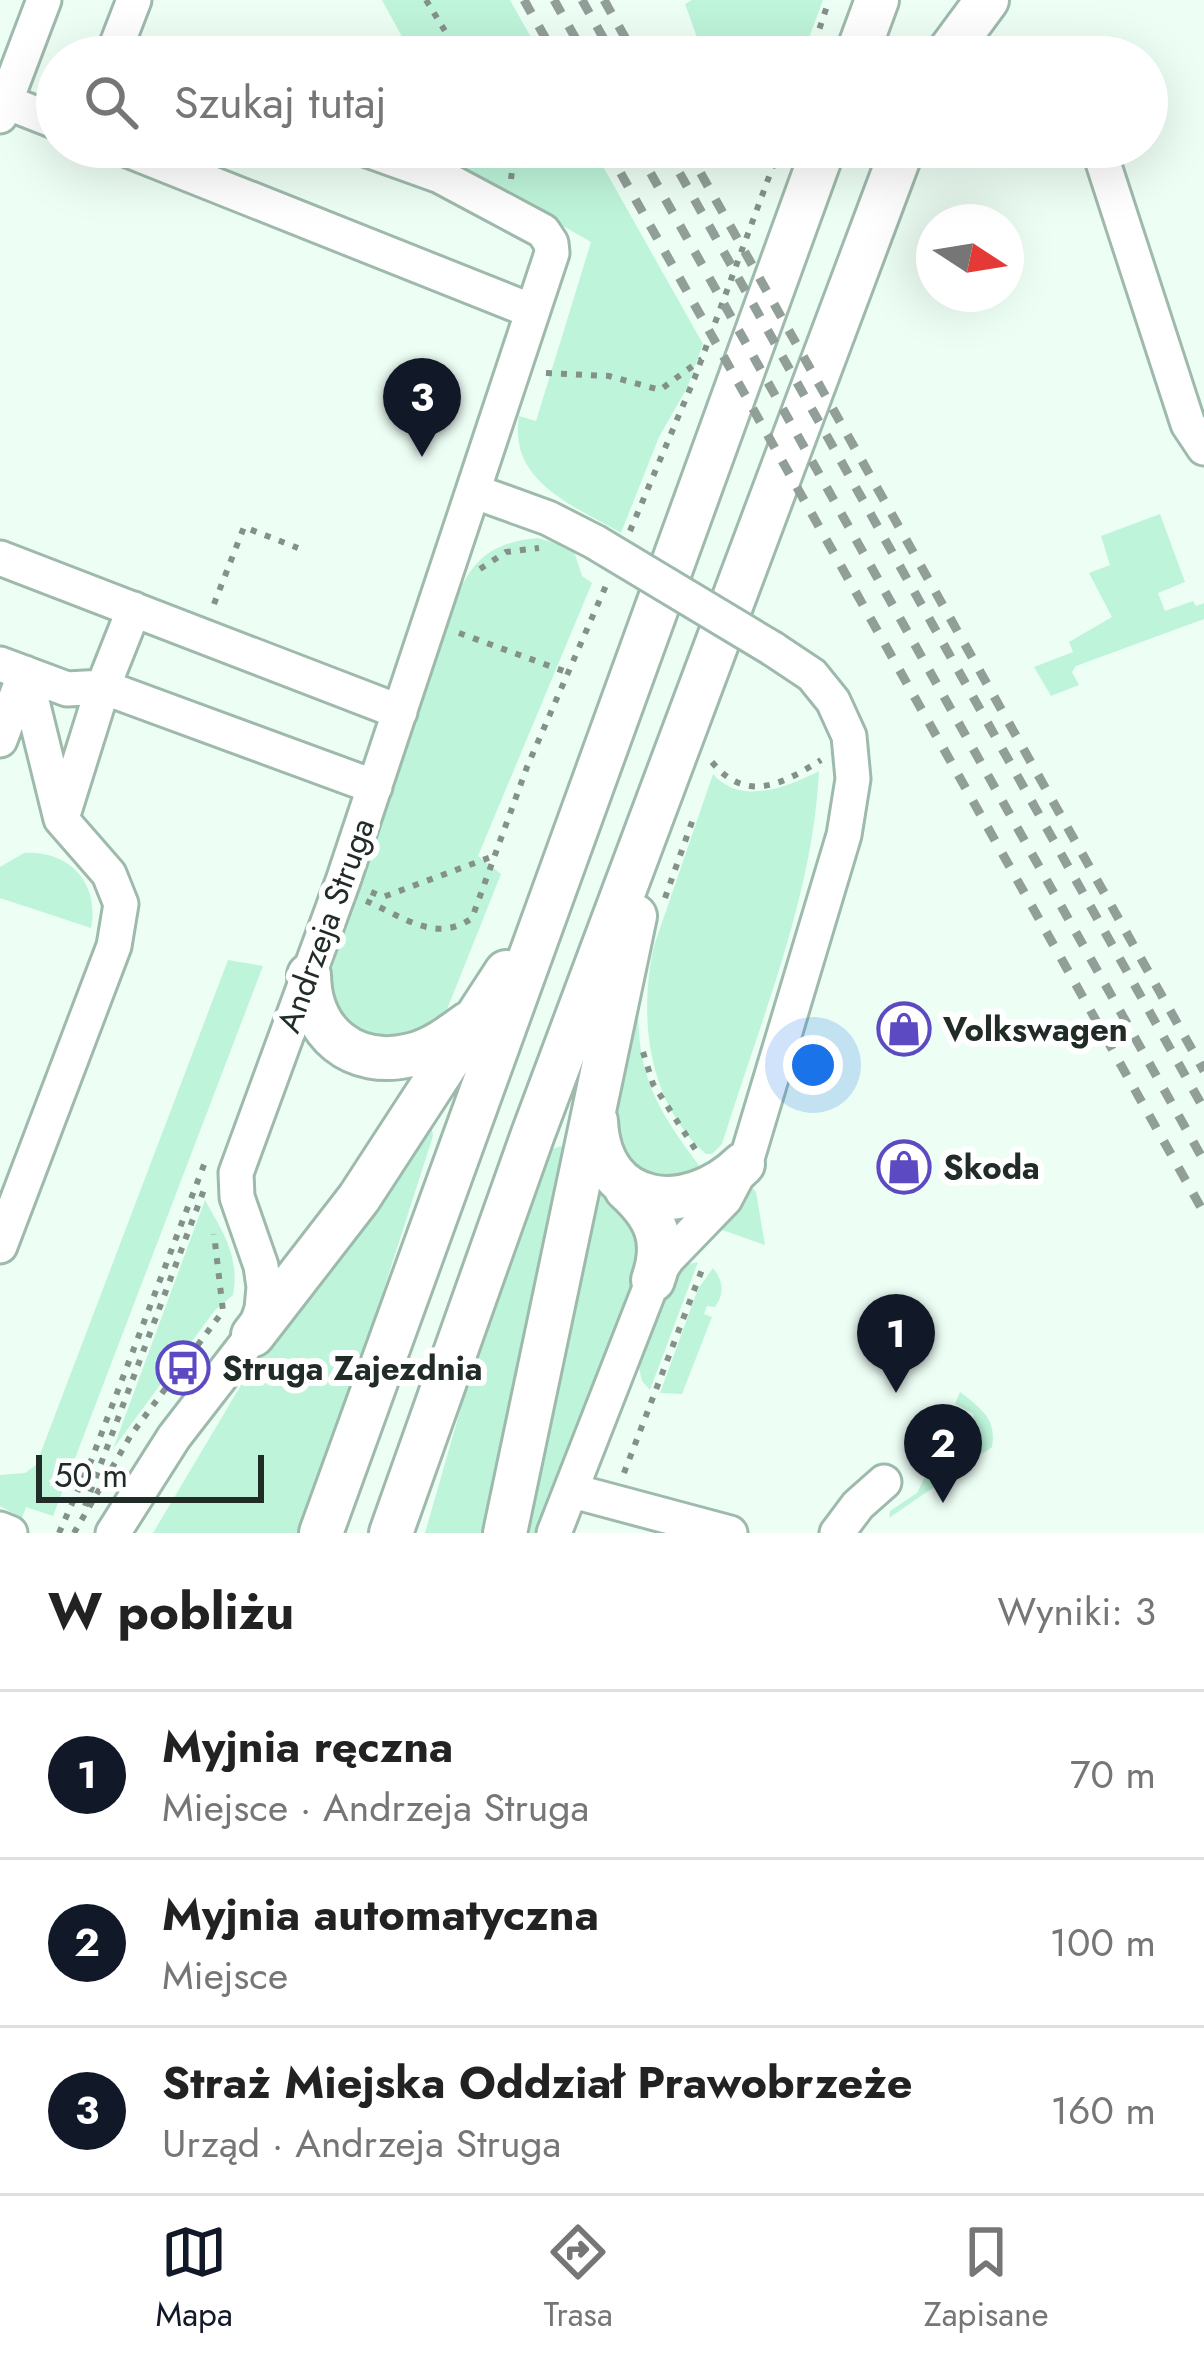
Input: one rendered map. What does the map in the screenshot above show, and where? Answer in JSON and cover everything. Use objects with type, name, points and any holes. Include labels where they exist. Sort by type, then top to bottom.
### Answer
[{"type":"main road","points":[[864,36],[877,0]]},
{"type":"main road","points":[[947,36],[958,0]]},
{"type":"main road","points":[[958,36],[986,0]]},
{"type":"main road","points":[[321,1533],[816,168]]},
{"type":"main road","points":[[391,1533],[533,1134],[895,168]]},
{"type":"main road","points":[[505,1533],[654,814]]},
{"type":"main road","points":[[253,1335],[358,1198],[556,890]]},
{"type":"main road","points":[[309,976],[310,1001],[326,1032],[358,1052],[379,1058],[411,1055],[445,1041],[479,1015]]},
{"type":"main road","points":[[596,1096],[599,1150],[611,1174],[643,1204],[658,1231],[660,1260],[653,1280]]},
{"type":"main road","points":[[626,1189],[658,1197],[694,1193],[733,1172]]},
{"type":"street","points":[[36,117],[3,109],[44,0]]},
{"type":"street","points":[[120,36],[134,0]]},
{"type":"street","points":[[173,168],[532,311]]},
{"type":"street","name":"Andrzeja Struga","points":[[253,1335],[264,1287],[237,1197],[236,1173],[375,787],[552,253],[543,231],[418,168]]},
{"type":"street","points":[[1105,168],[1188,424],[1204,448]]},
{"type":"street","points":[[473,491],[548,518],[611,552],[812,675],[832,701],[848,736],[853,779],[844,836],[725,1199],[653,1280],[554,1533]]},
{"type":"street","points":[[3,558],[400,712]]},
{"type":"street","points":[[62,819],[134,609]]},
{"type":"street","points":[[12,669],[68,689],[104,687],[375,787]]},
{"type":"street","points":[[0,740],[12,669]]},
{"type":"street","points":[[0,1246],[113,946],[121,904],[109,874],[62,819],[12,669]]},
{"type":"street","points":[[113,1533],[174,1437],[253,1335]]},
{"type":"street","points":[[838,1533],[858,1505],[884,1482]]},
{"type":"street","points":[[573,1492],[730,1533]]},
{"type":"street","points":[[0,1529],[10,1533]]},
{"type":"path","points":[[426,0],[449,36]]},
{"type":"path","points":[[817,36],[830,0]]},
{"type":"path","points":[[372,904],[432,930],[456,929],[472,918],[491,857],[569,674],[611,552],[702,358],[772,168]]},
{"type":"path","points":[[515,363],[554,375],[609,376],[660,390],[702,358]]},
{"type":"path","points":[[214,604],[244,527],[298,548]]},
{"type":"path","points":[[477,571],[506,552],[548,548]]},
{"type":"path","points":[[449,630],[569,674]]},
{"type":"path","points":[[705,783],[719,742]]},
{"type":"path","points":[[819,746],[823,778]]},
{"type":"path","points":[[712,762],[726,779],[755,786],[775,784],[816,763]]},
{"type":"path","points":[[661,911],[698,805]]},
{"type":"path","points":[[358,887],[383,897],[491,857]]},
{"type":"path","points":[[643,1035],[653,1084],[686,1141],[704,1162],[733,1172]]},
{"type":"path","points":[[59,1533],[209,1151]]},
{"type":"path","points":[[79,1523],[208,1178]]},
{"type":"path","points":[[614,1503],[710,1257]]},
{"type":"green space","points":[[382,0],[510,0],[530,36],[402,36]]},
{"type":"green space","points":[[692,0],[823,0],[810,36],[696,36],[685,4]]},
{"type":"green space","points":[[454,168],[604,168],[703,344],[621,533],[548,489],[534,475],[518,439],[519,416],[536,421],[591,242]]},
{"type":"green space","points":[[1160,514],[1185,582],[1158,593],[1165,611],[1193,601],[1196,606],[1204,603],[1204,619],[1076,666],[1072,672],[1079,685],[1051,696],[1034,667],[1073,652],[1069,642],[1112,617],[1089,573],[1110,565],[1101,536]]},
{"type":"green space","points":[[538,538],[573,548],[582,576],[592,583],[478,856],[501,874],[444,1017],[407,1041],[368,1039],[338,1016],[330,975],[445,628],[475,565],[500,547]]},
{"type":"green space","points":[[819,771],[807,866],[782,960],[722,1144],[706,1154],[671,1110],[652,1058],[647,1002],[654,946],[713,774],[724,784],[750,791],[793,783]]},
{"type":"green space","points":[[24,853],[55,857],[78,872],[91,897],[91,928],[0,898],[0,867]]},
{"type":"green space","points":[[228,960],[263,966],[53,1516],[26,1507],[22,1518],[0,1506],[0,1475],[25,1473],[36,1465]]},
{"type":"green space","points":[[640,976],[639,1035],[649,1082],[671,1125],[705,1173],[659,1180],[624,1161],[609,1107]]},
{"type":"green space","points":[[431,1124],[433,1136],[373,1323],[298,1533],[153,1533],[250,1370],[339,1257]]},
{"type":"green space","points":[[561,1146],[564,1150],[487,1533],[425,1533],[470,1376],[553,1149]]},
{"type":"green space","points":[[591,1179],[647,1237],[646,1260],[553,1506],[537,1533],[519,1533]]},
{"type":"green space","points":[[752,1188],[756,1192],[765,1245],[714,1227]]},
{"type":"green space","points":[[205,1200],[232,1257],[233,1295],[215,1310],[113,1449]]},
{"type":"green space","points":[[698,1262],[650,1390],[642,1381],[638,1363],[668,1279],[680,1266]]},
{"type":"green space","points":[[713,1268],[721,1282],[720,1297],[715,1307],[707,1306],[704,1314],[712,1317],[682,1394],[660,1393],[698,1289]]},
{"type":"green space","points":[[960,1392],[990,1422],[992,1447],[889,1518],[890,1511],[917,1493],[933,1461],[954,1466],[966,1434],[948,1426],[950,1422],[968,1429],[974,1414],[955,1404]]},
{"type":"railway","points":[[524,0],[544,36]]},
{"type":"railway","points":[[554,0],[574,36]]},
{"type":"railway","points":[[582,0],[602,36]]},
{"type":"railway","points":[[604,0],[624,36]]},
{"type":"railway","points":[[618,168],[1204,1213]]},
{"type":"railway","points":[[648,168],[1204,1161]]},
{"type":"railway","points":[[677,168],[1204,1109]]},
{"type":"railway","points":[[698,168],[1204,1071]]},
{"type":"place","name":"Straż Miejska Oddział Prawobrzeże","points":[[422,457]]},
{"type":"place","name":"Volkswagen","points":[[904,1029]]},
{"type":"place","name":"Skoda","points":[[904,1167]]},
{"type":"place","name":"Struga Zajezdnia","points":[[183,1368]]},
{"type":"place","name":"Myjnia ręczna","points":[[896,1393]]},
{"type":"place","name":"Myjnia automatyczna","points":[[943,1503]]}]
